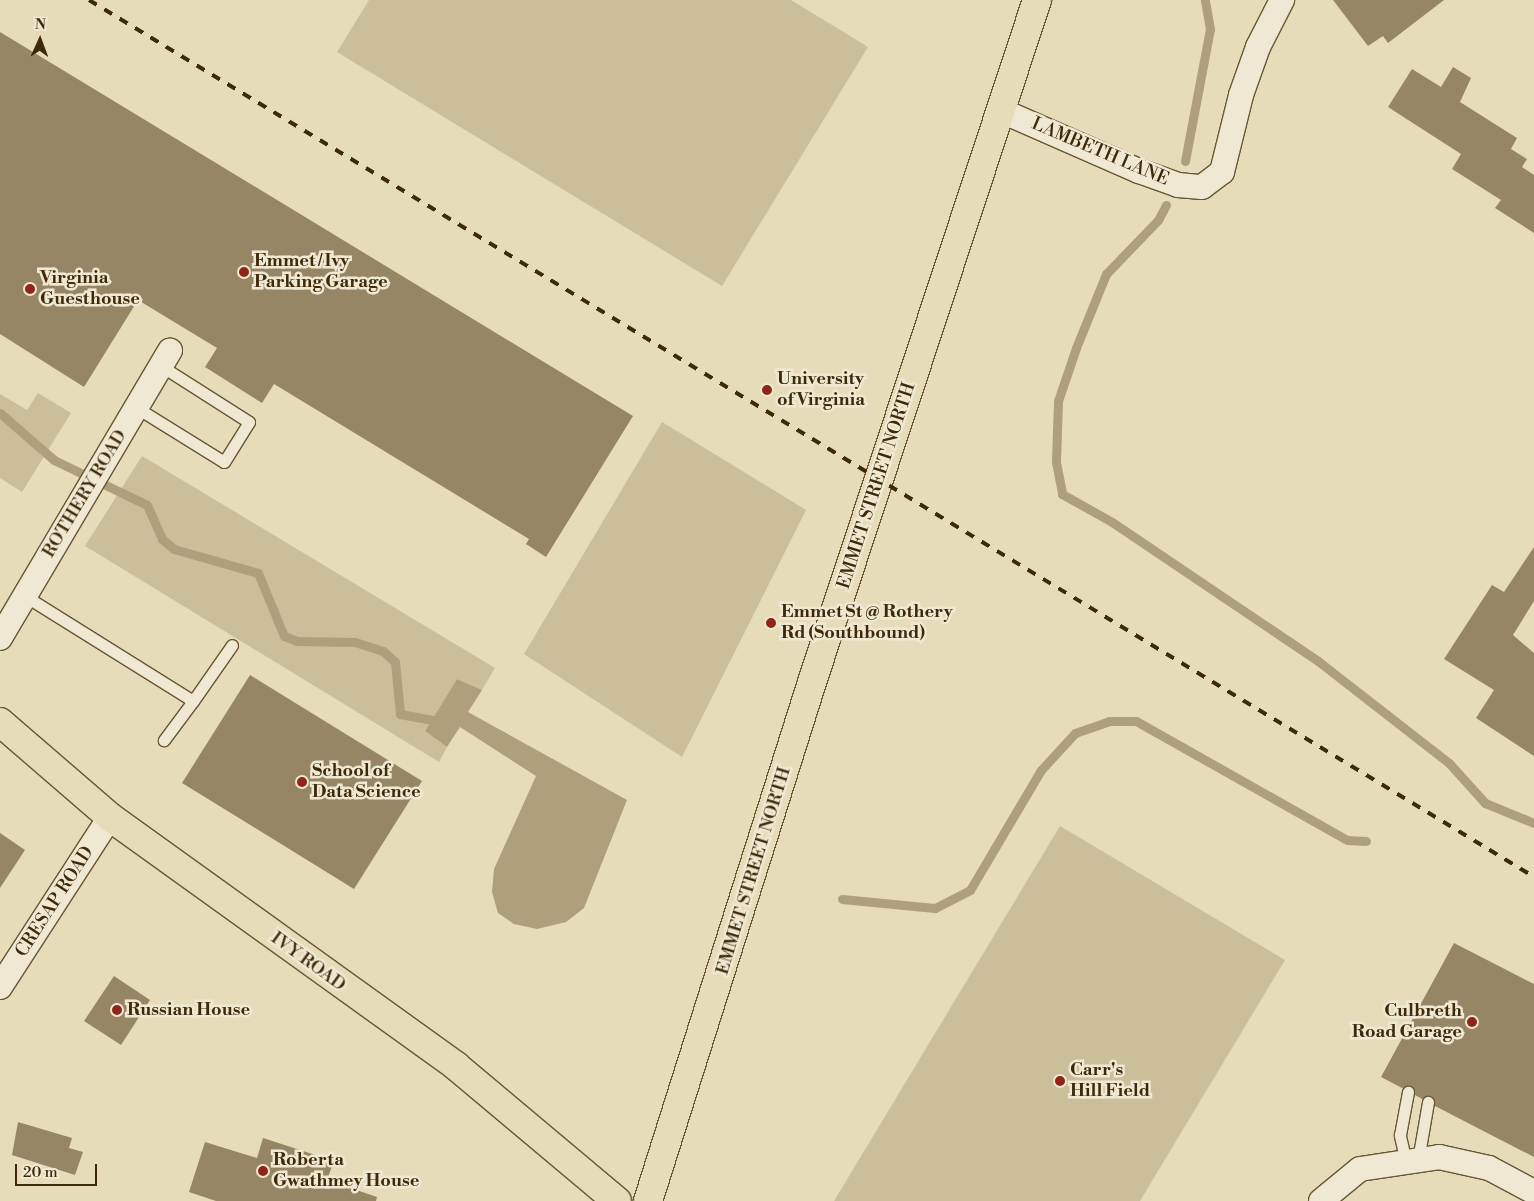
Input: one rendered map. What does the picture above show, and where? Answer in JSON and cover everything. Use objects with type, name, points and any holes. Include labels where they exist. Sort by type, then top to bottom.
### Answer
[{"type":"main road","name":"EMMET STREET NORTH","points":[[648,1201],[812,682],[1002,111],[1037,0]]},
{"type":"main road","name":"IVY ROAD","points":[[0,722],[110,817],[456,1066],[616,1201]]},
{"type":"street","name":"LAMBETH LANE","points":[[1002,111],[1178,186],[1202,187],[1222,172],[1241,96],[1282,0]]},
{"type":"street","name":"ROTHERY ROAD","points":[[0,638],[166,359]]},
{"type":"street","name":"CRESAP ROAD","points":[[0,987],[110,817]]},
{"type":"street","points":[[1321,1201],[1360,1169],[1439,1157],[1489,1168],[1534,1192]]},
{"type":"lane","points":[[137,408],[224,462],[249,422],[166,359]]},
{"type":"lane","points":[[25,596],[192,701]]},
{"type":"lane","points":[[164,740],[232,645]]},
{"type":"lane","points":[[1408,1092],[1400,1135],[1412,1161]]},
{"type":"lane","points":[[1412,1161],[1428,1102]]},
{"type":"shaded area","points":[[369,0],[791,0],[868,47],[722,286],[337,52]]},
{"type":"shaded area","points":[[38,393],[71,413],[22,492],[0,478],[0,394],[27,410]]},
{"type":"shaded area","points":[[662,422],[806,510],[682,757],[524,654]]},
{"type":"shaded area","points":[[142,456],[495,668],[482,690],[457,679],[425,731],[447,747],[439,762],[85,546]]},
{"type":"shaded area","points":[[457,679],[482,690],[468,712],[627,800],[584,908],[566,922],[537,929],[514,924],[498,913],[492,892],[494,869],[536,776],[460,727],[447,747],[425,731]]},
{"type":"shaded area","name":"Carr's Hill Field","points":[[1060,826],[1285,960],[1140,1201],[834,1201]]},
{"type":"building","points":[[1333,0],[1444,0],[1388,43],[1383,36],[1368,46]]},
{"type":"building","name":"Emmet / Ivy Parking Garage","points":[[0,32],[633,416],[546,557],[526,544],[529,539],[274,384],[262,403],[205,367],[217,348],[138,300],[84,387],[0,334]]},
{"type":"building","points":[[1453,67],[1471,78],[1460,102],[1517,138],[1511,149],[1527,159],[1522,167],[1534,175],[1534,233],[1495,208],[1501,200],[1452,169],[1461,154],[1388,107],[1412,69],[1441,87]]},
{"type":"building","points":[[1534,547],[1534,601],[1513,635],[1534,653],[1534,756],[1476,718],[1494,690],[1444,659],[1492,585],[1504,592]]},
{"type":"building","name":"School of Data Science","points":[[250,675],[422,781],[354,889],[182,783]]},
{"type":"building","points":[[0,833],[25,850],[0,888]]},
{"type":"building","name":"Culbreth Road Garage","points":[[1454,943],[1534,984],[1534,1157],[1435,1106],[1432,1096],[1422,1099],[1415,1095],[1412,1086],[1402,1088],[1381,1077]]},
{"type":"building","name":"Russian House","points":[[114,976],[150,1000],[121,1045],[84,1021]]},
{"type":"building","points":[[18,1122],[72,1138],[69,1148],[83,1152],[75,1175],[12,1155]]},
{"type":"building","name":"Roberta Gwathmey House","points":[[263,1138],[334,1161],[327,1180],[377,1197],[376,1201],[216,1201],[189,1192],[205,1142],[257,1158]]},
{"type":"waterway","points":[[1185,161],[1210,29],[1205,0]]},
{"type":"waterway","points":[[1166,205],[1158,220],[1106,274],[1076,348],[1058,401],[1056,462],[1062,494],[1112,522],[1318,661],[1449,763],[1485,803],[1534,823]]},
{"type":"waterway","points":[[0,413],[54,460],[147,505],[162,539],[174,549],[258,573],[284,636],[297,641],[355,642],[383,651],[395,662],[400,714],[443,722]]},
{"type":"waterway","points":[[842,899],[935,908],[970,890],[1041,770],[1075,733],[1109,721],[1136,721],[1347,840],[1366,841]]},
{"type":"railway","points":[[89,0],[1534,877]]},
{"type":"place","name":"Emmet / Ivy Parking Garage","points":[[244,272]]},
{"type":"place","name":"Virginia Guesthouse","points":[[30,289]]},
{"type":"place","name":"University of Virginia","points":[[767,390]]},
{"type":"place","name":"Emmet St @ Rothery Rd (Southbound)","points":[[771,623]]},
{"type":"place","name":"School of Data Science","points":[[302,782]]},
{"type":"place","name":"Russian House","points":[[117,1010]]},
{"type":"place","name":"Culbreth Road Garage","points":[[1472,1022]]},
{"type":"place","name":"Carr's Hill Field","points":[[1060,1081]]},
{"type":"place","name":"Roberta Gwathmey House","points":[[263,1171]]}]
